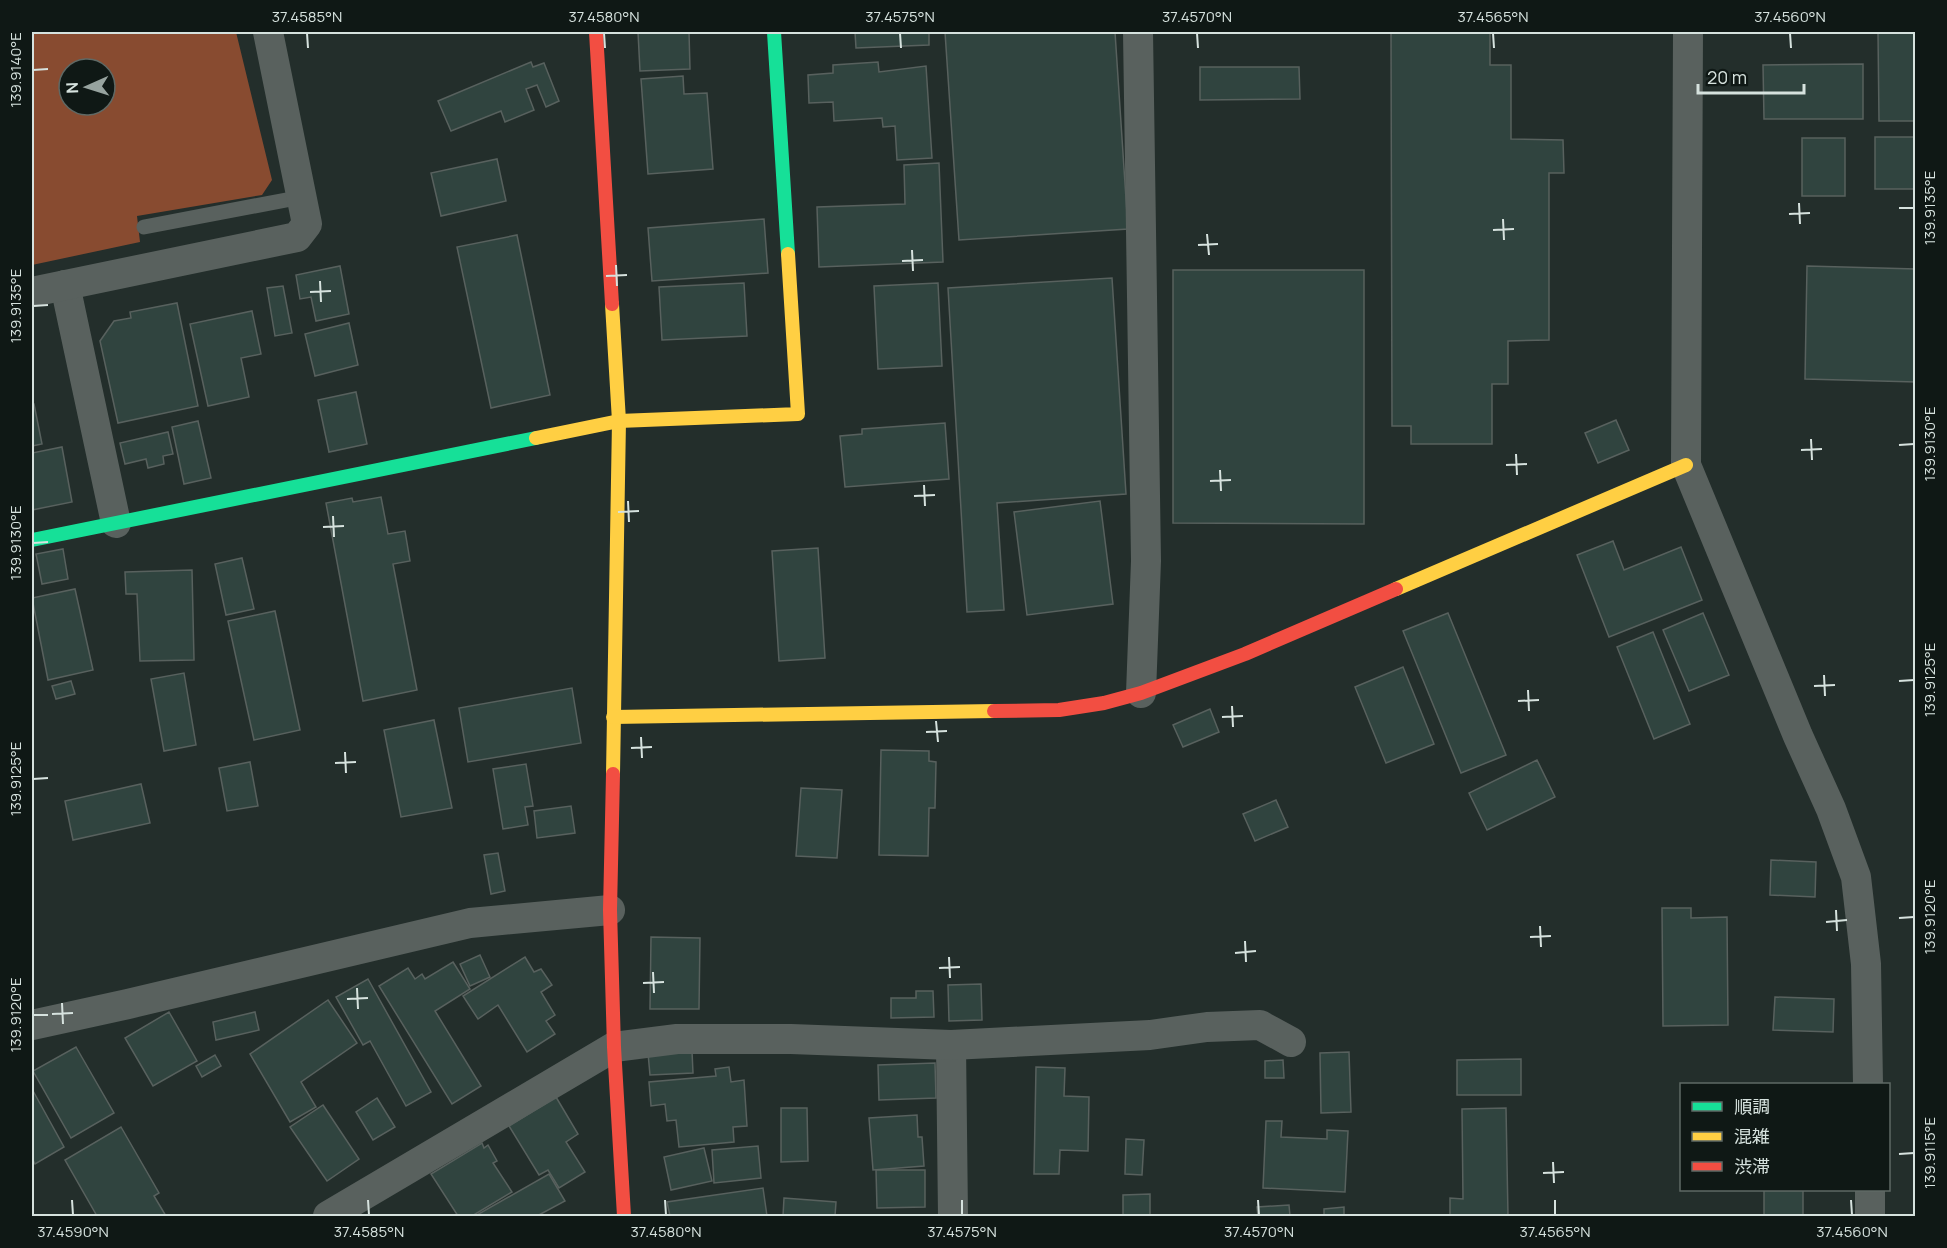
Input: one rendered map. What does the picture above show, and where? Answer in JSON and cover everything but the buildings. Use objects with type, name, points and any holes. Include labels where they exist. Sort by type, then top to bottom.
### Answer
[{"type":"street","points":[[32,292],[297,237],[307,224],[267,32]]},
{"type":"street","points":[[596,32],[619,421],[610,910],[614,1047],[624,1216]]},
{"type":"street","points":[[32,540],[619,421],[798,414],[774,32]]},
{"type":"street","points":[[1138,32],[1146,561],[1141,693]]},
{"type":"street","points":[[1688,32],[1686,465],[1798,736],[1831,809],[1856,877],[1866,964],[1868,1083]]},
{"type":"street","points":[[65,285],[116,523]]},
{"type":"street","points":[[613,717],[1059,710],[1104,703],[1141,693],[1245,654],[1686,465]]},
{"type":"street","points":[[32,1024],[128,1004],[470,923],[610,910]]},
{"type":"street","points":[[328,1216],[614,1047],[677,1039],[791,1039],[951,1045],[1150,1035],[1207,1027],[1260,1025],[1291,1042]]},
{"type":"street","points":[[951,1045],[953,1216]]},
{"type":"street","points":[[1870,1191],[1870,1216]]},
{"type":"lane","points":[[144,227],[302,197]]},
{"type":"shaded area","points":[[32,32],[236,32],[272,180],[262,195],[137,216],[140,242],[32,265]]},
{"type":"traffic: fast","points":[[774,32],[788,254]]},
{"type":"traffic: fast","points":[[32,540],[536,438]]},
{"type":"traffic: slow","points":[[536,438],[619,421],[798,414],[788,254]]},
{"type":"traffic: slow","points":[[612,304],[619,421],[613,774]]},
{"type":"traffic: slow","points":[[1396,589],[1686,465]]},
{"type":"traffic: slow","points":[[613,717],[994,711]]},
{"type":"traffic: jam","points":[[596,32],[612,304]]},
{"type":"traffic: jam","points":[[994,711],[1059,710],[1104,703],[1141,693],[1245,654],[1396,589]]},
{"type":"traffic: jam","points":[[613,774],[610,910],[614,1047],[624,1216]]}]
